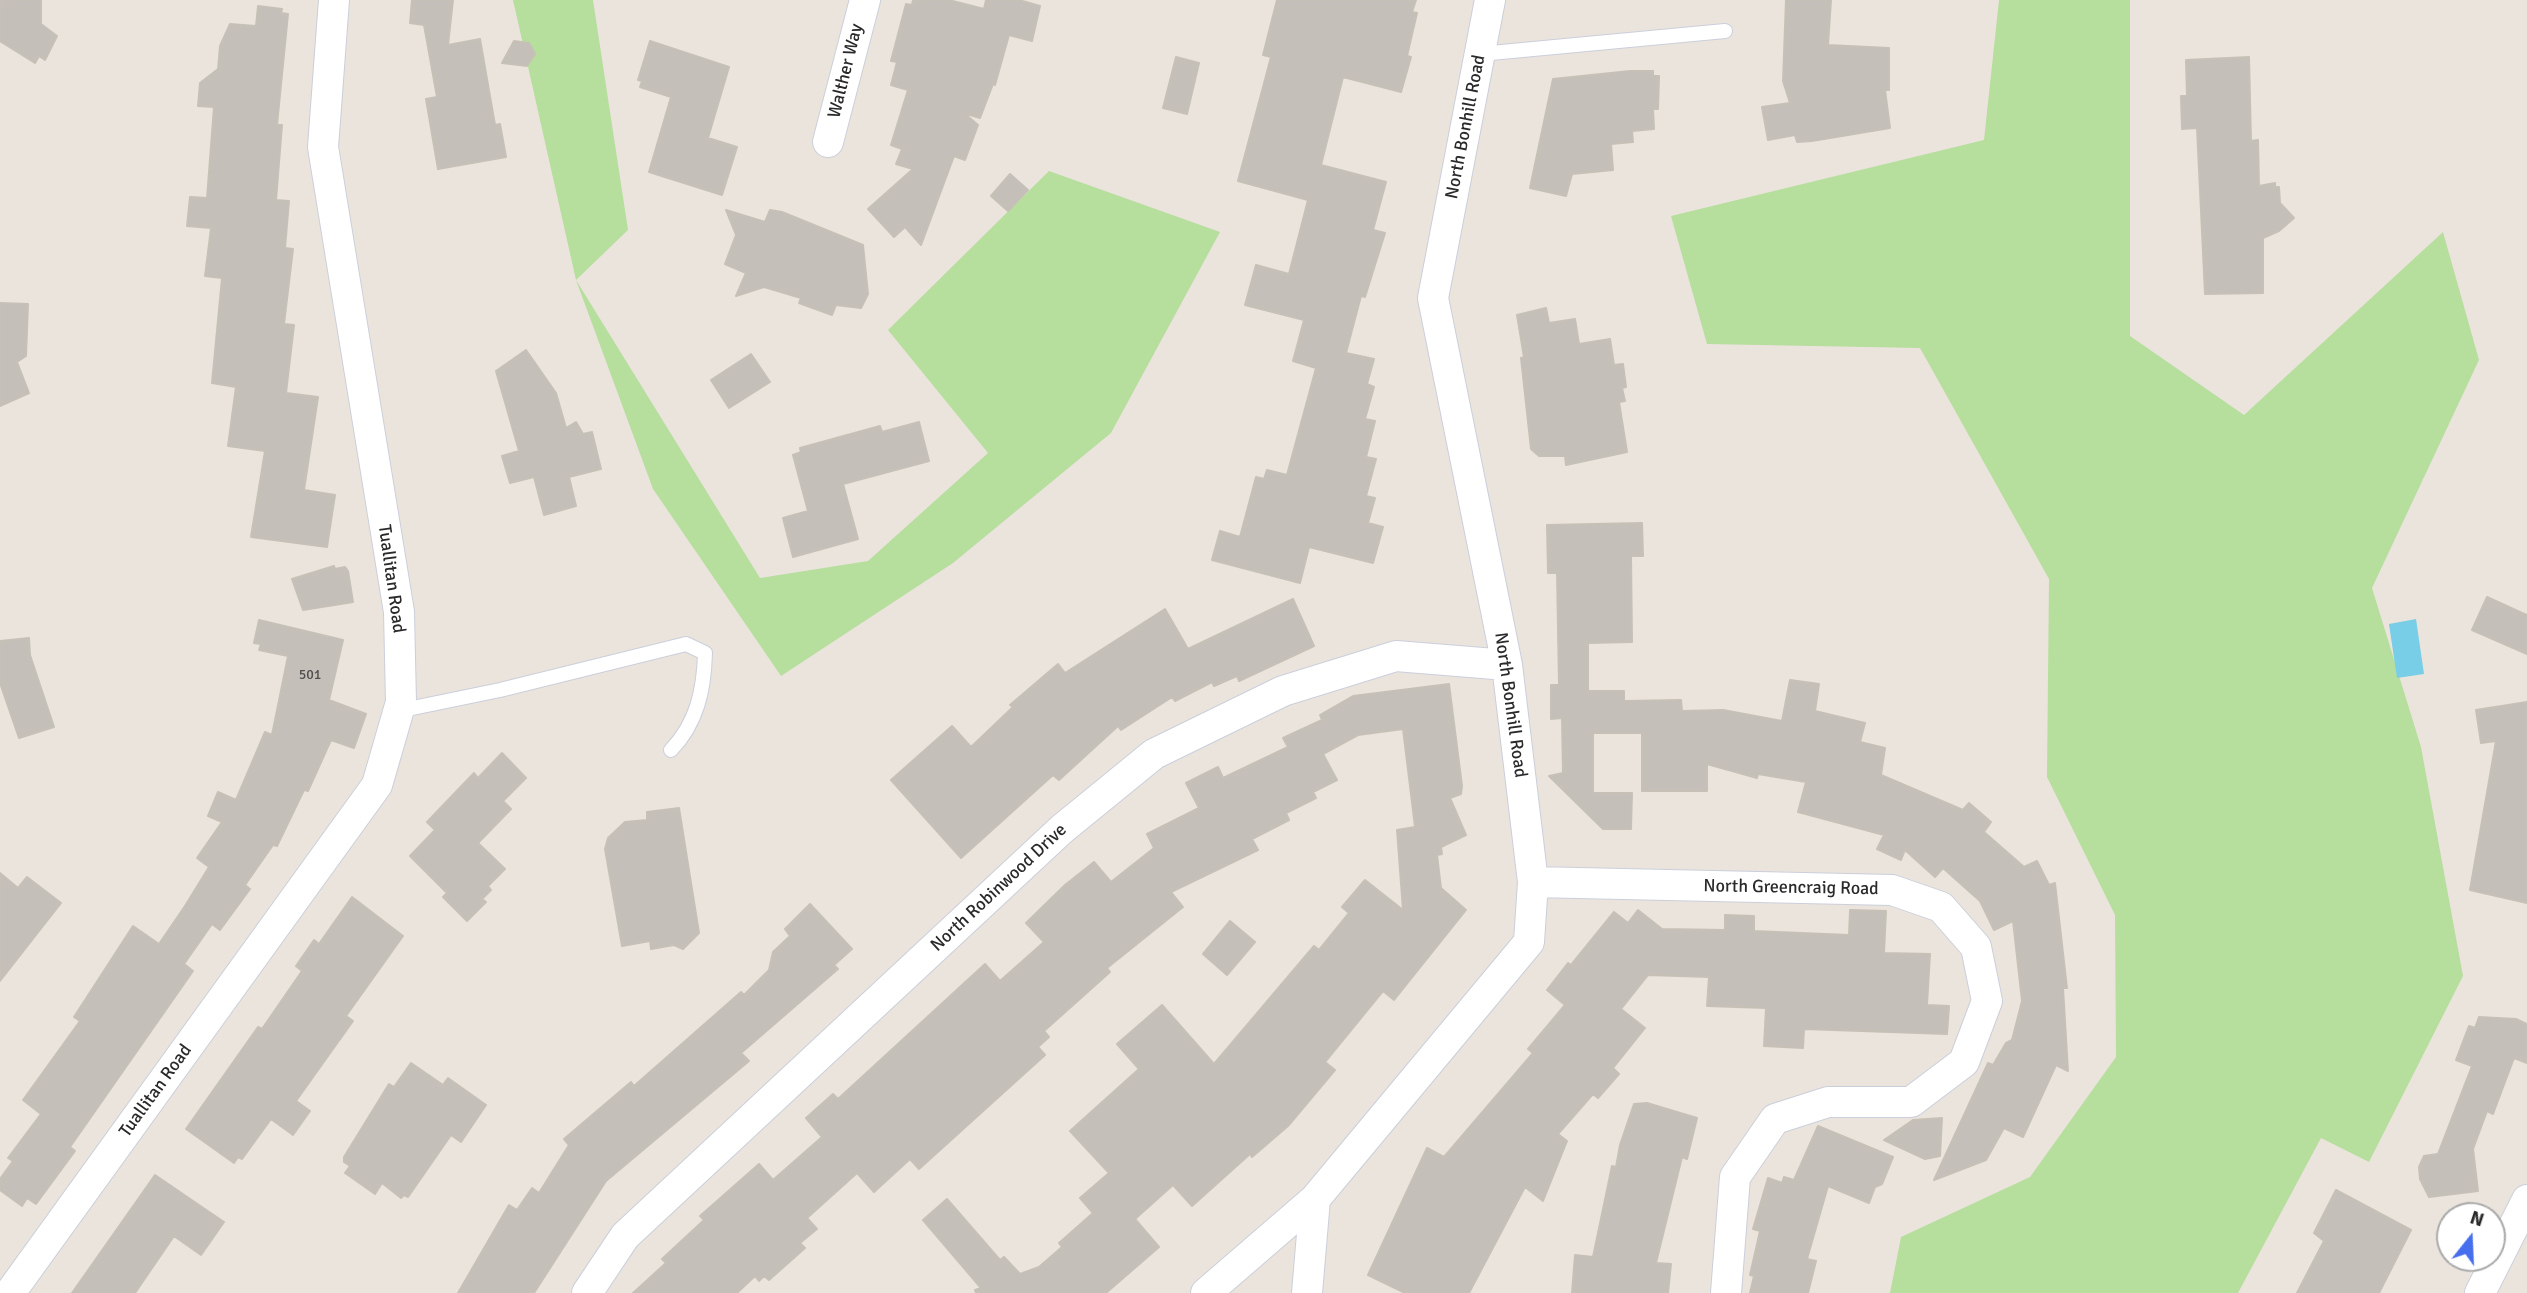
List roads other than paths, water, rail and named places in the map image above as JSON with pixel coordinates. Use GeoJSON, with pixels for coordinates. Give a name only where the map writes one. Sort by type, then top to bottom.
{"type":"FeatureCollection","features":[{"type":"Feature","properties":{"kind":"street","name":"Tuallitan Road"},"geometry":{"type":"LineString","coordinates":[[10,1293],[377,785],[398,711],[399,612],[323,147],[334,0]]}},
{"type":"Feature","properties":{"kind":"street","name":"Walther Way"},"geometry":{"type":"LineString","coordinates":[[828,142],[865,0]]}},
{"type":"Feature","properties":{"kind":"street","name":"North Bonhill Road"},"geometry":{"type":"LineString","coordinates":[[1206,1293],[1315,1199],[1529,942],[1534,882],[1507,665],[1433,298],[1490,0]]}},
{"type":"Feature","properties":{"kind":"street","name":"North Robinwood Drive"},"geometry":{"type":"LineString","coordinates":[[587,1293],[625,1236],[1062,829],[1154,754],[1283,691],[1396,656],[1507,665]]}},
{"type":"Feature","properties":{"kind":"street","name":"North Greencraig Road"},"geometry":{"type":"LineString","coordinates":[[1534,882],[1892,890],[1941,907],[1976,947],[1987,1001],[1964,1062],[1911,1102],[1828,1102],[1775,1119],[1735,1177],[1726,1293]]}},
{"type":"Feature","properties":{"kind":"street"},"geometry":{"type":"LineString","coordinates":[[1307,1293],[1315,1199]]}},
{"type":"Feature","properties":{"kind":"street"},"geometry":{"type":"LineString","coordinates":[[2480,1293],[2517,1247],[2527,1200]]}},
{"type":"Feature","properties":{"kind":"lane"},"geometry":{"type":"LineString","coordinates":[[1480,54],[1725,31]]}},
{"type":"Feature","properties":{"kind":"lane"},"geometry":{"type":"LineString","coordinates":[[398,711],[686,644],[705,653],[705,674],[698,708],[687,733],[671,750]]}},
{"type":"Feature","properties":{"kind":"water"},"geometry":{"type":"Polygon","coordinates":[[[2416,619],[2424,674],[2397,678],[2389,624],[2416,619]]]}}]}
